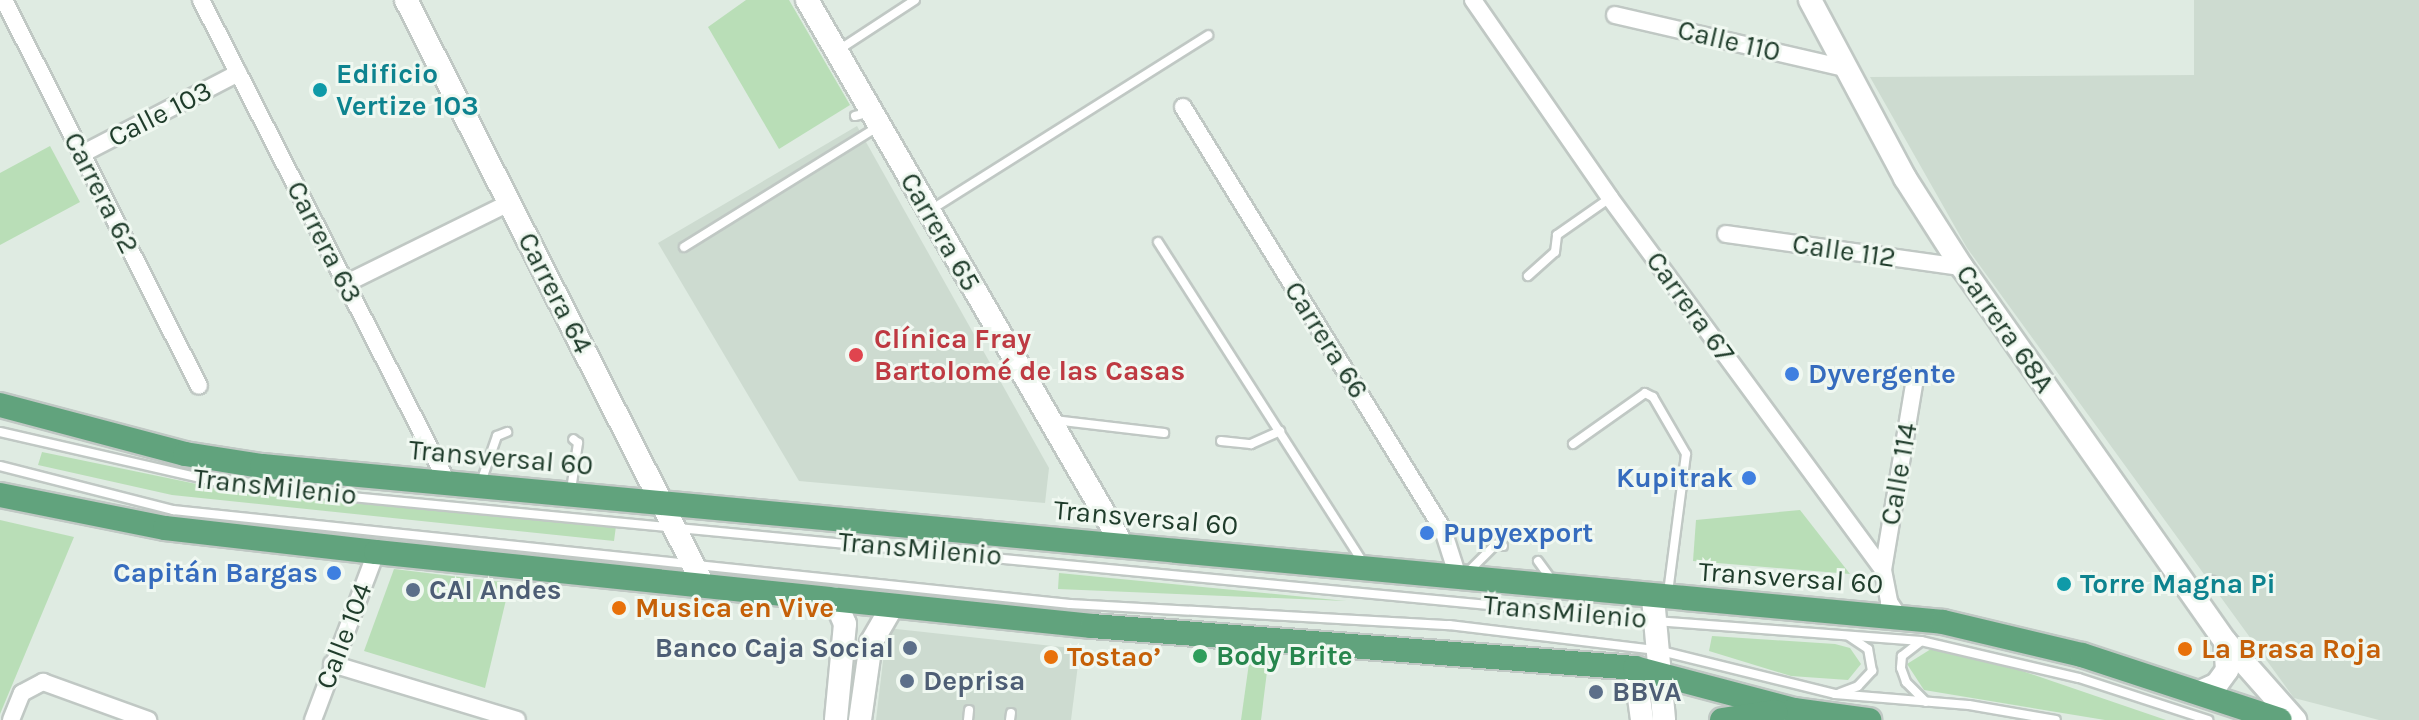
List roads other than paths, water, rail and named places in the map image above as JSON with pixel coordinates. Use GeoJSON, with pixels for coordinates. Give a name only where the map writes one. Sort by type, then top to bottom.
{"type":"FeatureCollection","features":[{"type":"Feature","properties":{"kind":"main road","name":"Transversal 60"},"geometry":{"type":"LineString","coordinates":[[3,401],[185,454],[570,495],[668,514],[1123,546],[1367,568],[1557,587],[1658,606],[1899,617],[2034,641],[2280,720]]}},
{"type":"Feature","properties":{"kind":"main road"},"geometry":{"type":"LineString","coordinates":[[0,495],[150,526],[1092,626],[1650,663],[1794,710],[1869,720]]}},
{"type":"Feature","properties":{"kind":"main road"},"geometry":{"type":"LineString","coordinates":[[1722,720],[1794,710]]}},
{"type":"Feature","properties":{"kind":"street","name":"Carrera 62"},"geometry":{"type":"LineString","coordinates":[[4,0],[199,386]]}},
{"type":"Feature","properties":{"kind":"street","name":"Carrera 63"},"geometry":{"type":"LineString","coordinates":[[201,0],[448,484]]}},
{"type":"Feature","properties":{"kind":"street","name":"Carrera 64"},"geometry":{"type":"LineString","coordinates":[[406,0],[704,586]]}},
{"type":"Feature","properties":{"kind":"street","name":"Carrera 65"},"geometry":{"type":"LineString","coordinates":[[807,0],[837,51],[869,118],[929,212],[1123,546]]}},
{"type":"Feature","properties":{"kind":"street","name":"Carrera 68A"},"geometry":{"type":"LineString","coordinates":[[1810,0],[1844,68],[1962,267],[2197,603],[2225,641],[2295,720]]}},
{"type":"Feature","properties":{"kind":"street","name":"Carrera 67"},"geometry":{"type":"LineString","coordinates":[[1478,3],[1610,198],[1883,570],[1889,602],[1899,617]]}},
{"type":"Feature","properties":{"kind":"street","name":"Calle 110"},"geometry":{"type":"LineString","coordinates":[[1615,15],[1844,68]]}},
{"type":"Feature","properties":{"kind":"street","name":"Calle 103"},"geometry":{"type":"LineString","coordinates":[[82,154],[238,73]]}},
{"type":"Feature","properties":{"kind":"street","name":"Carrera 66"},"geometry":{"type":"LineString","coordinates":[[1183,107],[1450,542],[1460,577]]}},
{"type":"Feature","properties":{"kind":"street"},"geometry":{"type":"LineString","coordinates":[[345,284],[509,203]]}},
{"type":"Feature","properties":{"kind":"street","name":"Calle 112"},"geometry":{"type":"LineString","coordinates":[[1726,234],[1962,267]]}},
{"type":"Feature","properties":{"kind":"street","name":"Calle 114"},"geometry":{"type":"LineString","coordinates":[[1883,570],[1915,378]]}},
{"type":"Feature","properties":{"kind":"street","name":"Calle 104"},"geometry":{"type":"LineString","coordinates":[[313,720],[376,552]]}},
{"type":"Feature","properties":{"kind":"street"},"geometry":{"type":"LineString","coordinates":[[834,598],[845,624],[836,720]]}},
{"type":"Feature","properties":{"kind":"street"},"geometry":{"type":"LineString","coordinates":[[860,720],[871,643],[893,605]]}},
{"type":"Feature","properties":{"kind":"street"},"geometry":{"type":"LineString","coordinates":[[1642,720],[1658,606]]}},
{"type":"Feature","properties":{"kind":"street"},"geometry":{"type":"LineString","coordinates":[[2198,693],[2217,684],[2227,670],[2225,641]]}},
{"type":"Feature","properties":{"kind":"street"},"geometry":{"type":"LineString","coordinates":[[1650,663],[1664,720]]}},
{"type":"Feature","properties":{"kind":"street"},"geometry":{"type":"LineString","coordinates":[[332,664],[517,720]]}},
{"type":"Feature","properties":{"kind":"street"},"geometry":{"type":"LineString","coordinates":[[11,720],[22,693],[34,683],[148,720]]}},
{"type":"Feature","properties":{"kind":"lane"},"geometry":{"type":"LineString","coordinates":[[837,51],[915,0]]}},
{"type":"Feature","properties":{"kind":"lane"},"geometry":{"type":"LineString","coordinates":[[929,212],[1208,35]]}},
{"type":"Feature","properties":{"kind":"lane"},"geometry":{"type":"LineString","coordinates":[[684,247],[869,118]]}},
{"type":"Feature","properties":{"kind":"lane"},"geometry":{"type":"LineString","coordinates":[[1528,276],[1555,252],[1557,235],[1610,198]]}},
{"type":"Feature","properties":{"kind":"lane"},"geometry":{"type":"LineString","coordinates":[[1158,242],[1367,568]]}},
{"type":"Feature","properties":{"kind":"lane"},"geometry":{"type":"LineString","coordinates":[[1573,444],[1645,393],[1653,397],[1684,447],[1686,459],[1658,606]]}},
{"type":"Feature","properties":{"kind":"lane"},"geometry":{"type":"LineString","coordinates":[[1050,420],[1164,433]]}},
{"type":"Feature","properties":{"kind":"lane"},"geometry":{"type":"LineString","coordinates":[[1221,441],[1251,444],[1280,431]]}},
{"type":"Feature","properties":{"kind":"lane","name":"TransMilenio"},"geometry":{"type":"LineString","coordinates":[[0,432],[236,486],[668,514],[1658,606],[1921,641],[2023,662],[2208,720]]}},
{"type":"Feature","properties":{"kind":"lane"},"geometry":{"type":"LineString","coordinates":[[480,487],[497,436],[507,432]]}},
{"type":"Feature","properties":{"kind":"lane"},"geometry":{"type":"LineString","coordinates":[[570,495],[578,443],[573,439]]}},
{"type":"Feature","properties":{"kind":"lane","name":"TransMilenio"},"geometry":{"type":"LineString","coordinates":[[0,466],[173,510],[1070,604],[1449,625],[1835,694],[1926,702],[2056,720]]}},
{"type":"Feature","properties":{"kind":"lane"},"geometry":{"type":"LineString","coordinates":[[1460,577],[1495,545],[1503,546]]}},
{"type":"Feature","properties":{"kind":"lane"},"geometry":{"type":"LineString","coordinates":[[1538,561],[1557,587]]}},
{"type":"Feature","properties":{"kind":"lane"},"geometry":{"type":"LineString","coordinates":[[2197,603],[2212,581]]}},
{"type":"Feature","properties":{"kind":"lane"},"geometry":{"type":"LineString","coordinates":[[1835,694],[1858,686],[1872,671],[1868,649],[1845,633]]}},
{"type":"Feature","properties":{"kind":"lane"},"geometry":{"type":"LineString","coordinates":[[1921,641],[1902,656],[1901,668],[1906,682],[1926,702]]}},
{"type":"Feature","properties":{"kind":"place","name":"Edificio Vertize 103"},"geometry":{"type":"Point","coordinates":[320,90]}},
{"type":"Feature","properties":{"kind":"place","name":"Clínica Fray Bartolomé de las Casas"},"geometry":{"type":"Point","coordinates":[856,355]}},
{"type":"Feature","properties":{"kind":"place","name":"Dyvergente"},"geometry":{"type":"Point","coordinates":[1792,374]}},
{"type":"Feature","properties":{"kind":"place","name":"Kupitrak"},"geometry":{"type":"Point","coordinates":[1749,478]}},
{"type":"Feature","properties":{"kind":"place","name":"Pupyexport"},"geometry":{"type":"Point","coordinates":[1427,533]}},
{"type":"Feature","properties":{"kind":"place","name":"Capitán Bargas"},"geometry":{"type":"Point","coordinates":[334,573]}},
{"type":"Feature","properties":{"kind":"place","name":"Torre Magna Pi"},"geometry":{"type":"Point","coordinates":[2064,584]}},
{"type":"Feature","properties":{"kind":"place","name":"CAI Andes"},"geometry":{"type":"Point","coordinates":[413,590]}},
{"type":"Feature","properties":{"kind":"place","name":"Musica en Vive"},"geometry":{"type":"Point","coordinates":[619,608]}},
{"type":"Feature","properties":{"kind":"place","name":"Banco Caja Social"},"geometry":{"type":"Point","coordinates":[910,648]}},
{"type":"Feature","properties":{"kind":"place","name":"La Brasa Roja"},"geometry":{"type":"Point","coordinates":[2185,649]}},
{"type":"Feature","properties":{"kind":"place","name":"Body Brite"},"geometry":{"type":"Point","coordinates":[1200,656]}},
{"type":"Feature","properties":{"kind":"place","name":"Tostao’"},"geometry":{"type":"Point","coordinates":[1051,657]}},
{"type":"Feature","properties":{"kind":"place","name":"Deprisa"},"geometry":{"type":"Point","coordinates":[907,681]}},
{"type":"Feature","properties":{"kind":"place","name":"BBVA"},"geometry":{"type":"Point","coordinates":[1596,692]}}]}
